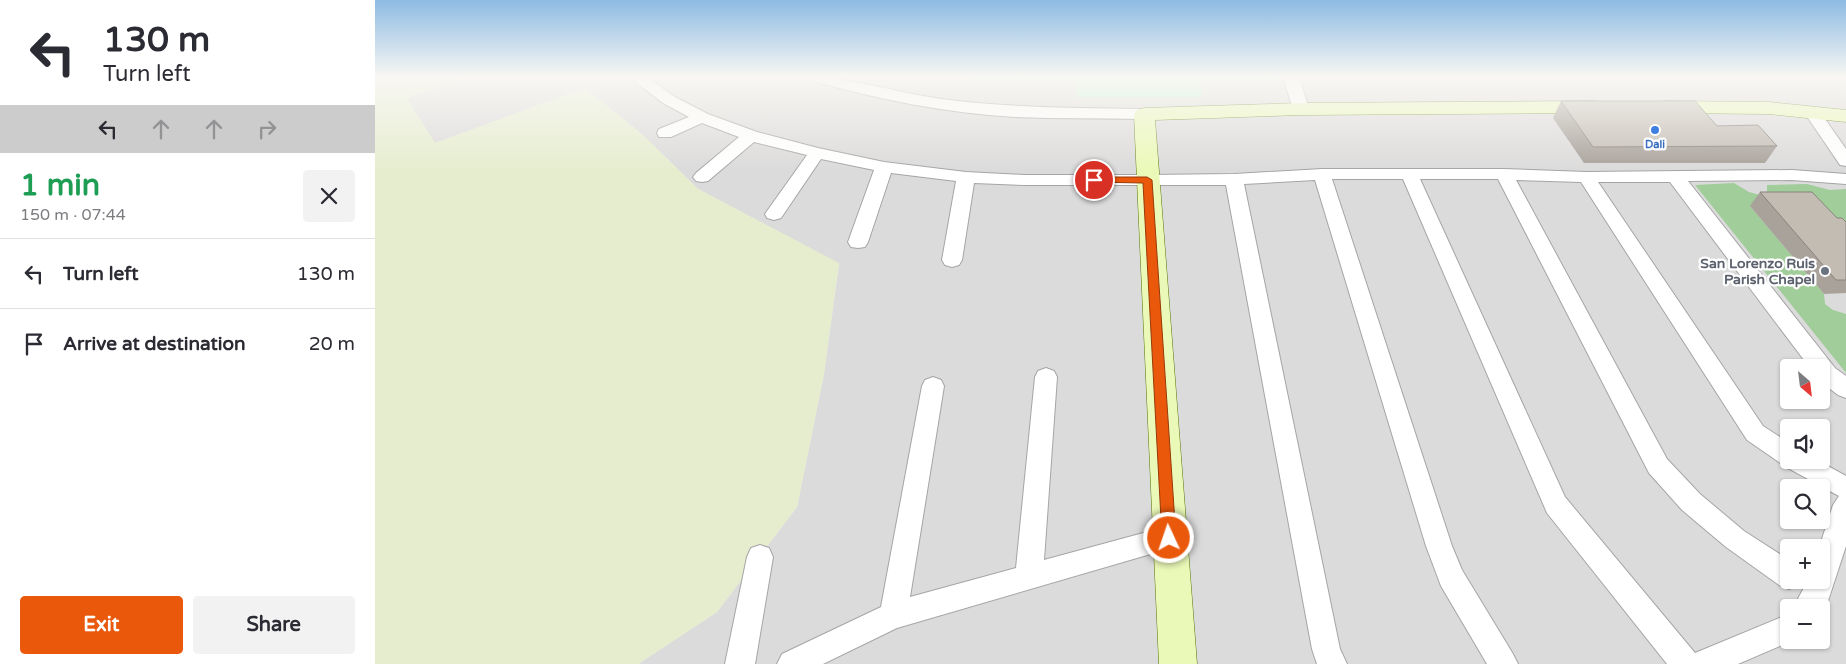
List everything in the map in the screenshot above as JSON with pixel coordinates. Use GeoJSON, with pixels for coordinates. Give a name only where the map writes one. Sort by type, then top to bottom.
{"type":"FeatureCollection","features":[{"type":"Feature","properties":{"kind":"street"},"geometry":{"type":"LineString","coordinates":[[685,108],[702,117],[751,136],[817,153],[884,167],[966,177],[1024,180],[1147,180],[1234,179],[1321,174],[1410,176],[1505,174],[1586,177],[1792,175],[1846,179]]}},
{"type":"Feature","properties":{"kind":"street"},"geometry":{"type":"LineString","coordinates":[[970,108],[1014,112],[1144,114],[1301,109],[1460,108]]}},
{"type":"Feature","properties":{"kind":"street"},"geometry":{"type":"LineString","coordinates":[[1767,108],[1846,116]]}},
{"type":"Feature","properties":{"kind":"street"},"geometry":{"type":"LineString","coordinates":[[1812,112],[1846,160]]}},
{"type":"Feature","properties":{"kind":"street"},"geometry":{"type":"LineString","coordinates":[[1144,114],[1178,664]]}},
{"type":"Feature","properties":{"kind":"street"},"geometry":{"type":"LineString","coordinates":[[665,133],[702,117]]}},
{"type":"Feature","properties":{"kind":"street"},"geometry":{"type":"LineString","coordinates":[[702,177],[751,136]]}},
{"type":"Feature","properties":{"kind":"street"},"geometry":{"type":"LineString","coordinates":[[774,214],[817,153]]}},
{"type":"Feature","properties":{"kind":"street"},"geometry":{"type":"LineString","coordinates":[[858,242],[884,167]]}},
{"type":"Feature","properties":{"kind":"street"},"geometry":{"type":"LineString","coordinates":[[1321,174],[1439,546],[1451,577],[1503,664]]}},
{"type":"Feature","properties":{"kind":"street"},"geometry":{"type":"LineString","coordinates":[[1505,174],[1657,466],[1691,502],[1735,539],[1780,570]]}},
{"type":"Feature","properties":{"kind":"street"},"geometry":{"type":"LineString","coordinates":[[1410,176],[1556,505],[1685,664]]}},
{"type":"Feature","properties":{"kind":"street"},"geometry":{"type":"LineString","coordinates":[[1675,176],[1827,374],[1846,389]]}},
{"type":"Feature","properties":{"kind":"street"},"geometry":{"type":"LineString","coordinates":[[952,260],[966,177]]}},
{"type":"Feature","properties":{"kind":"street"},"geometry":{"type":"LineString","coordinates":[[1586,177],[1755,433],[1780,450]]}},
{"type":"Feature","properties":{"kind":"street"},"geometry":{"type":"LineString","coordinates":[[1234,179],[1326,650],[1332,664]]}},
{"type":"Feature","properties":{"kind":"street"},"geometry":{"type":"LineString","coordinates":[[1029,577],[1046,377]]}},
{"type":"Feature","properties":{"kind":"street"},"geometry":{"type":"LineString","coordinates":[[893,616],[933,386]]}},
{"type":"Feature","properties":{"kind":"street"},"geometry":{"type":"LineString","coordinates":[[1811,469],[1846,488]]}},
{"type":"Feature","properties":{"kind":"street"},"geometry":{"type":"LineString","coordinates":[[1813,599],[1846,505]]}},
{"type":"Feature","properties":{"kind":"street"},"geometry":{"type":"LineString","coordinates":[[792,664],[893,616],[1169,538]]}},
{"type":"Feature","properties":{"kind":"street"},"geometry":{"type":"LineString","coordinates":[[740,664],[760,557]]}},
{"type":"Feature","properties":{"kind":"street"},"geometry":{"type":"LineString","coordinates":[[1802,589],[1810,599]]}},
{"type":"Feature","properties":{"kind":"street"},"geometry":{"type":"LineString","coordinates":[[1703,664],[1780,632]]}},
{"type":"Feature","properties":{"kind":"shaded area"},"geometry":{"type":"Polygon","coordinates":[[[412,108],[530,108],[435,143],[412,108]]]}},
{"type":"Feature","properties":{"kind":"shaded area"},"geometry":{"type":"Polygon","coordinates":[[[610,108],[1846,108],[1846,664],[638,664],[717,612],[797,507],[824,374],[839,264],[698,189],[643,135],[610,108]]]}},
{"type":"Feature","properties":{"kind":"green space"},"geometry":{"type":"Polygon","coordinates":[[[375,108],[413,108],[435,143],[530,108],[610,108],[643,135],[698,189],[839,263],[824,374],[797,507],[717,612],[638,664],[375,664],[375,108]]]}},
{"type":"Feature","properties":{"kind":"green space"},"geometry":{"type":"Polygon","coordinates":[[[1734,183],[1749,192],[1760,195],[1767,195],[1767,185],[1807,184],[1830,190],[1846,189],[1846,229],[1750,206],[1824,294],[1825,304],[1833,310],[1846,314],[1846,373],[1695,185],[1734,183]]]}},
{"type":"Feature","properties":{"kind":"building"},"geometry":{"type":"Polygon","coordinates":[[[1566,108],[1701,108],[1717,126],[1758,125],[1777,146],[1593,147],[1566,108]]]}},
{"type":"Feature","properties":{"kind":"building"},"geometry":{"type":"Polygon","coordinates":[[[1760,192],[1812,192],[1837,218],[1842,218],[1846,222],[1846,280],[1836,280],[1760,192]]]}},
{"type":"Feature","properties":{"kind":"place","name":"Dali"},"geometry":{"type":"Point","coordinates":[1655,130]}},
{"type":"Feature","properties":{"kind":"place","name":"San Lorenzo Ruis Parish Chapel"},"geometry":{"type":"Point","coordinates":[1825,271]}},
{"type":"Feature","properties":{"kind":"route"},"geometry":{"type":"LineString","coordinates":[[1094,180],[1147,180],[1169,538]]}}]}
